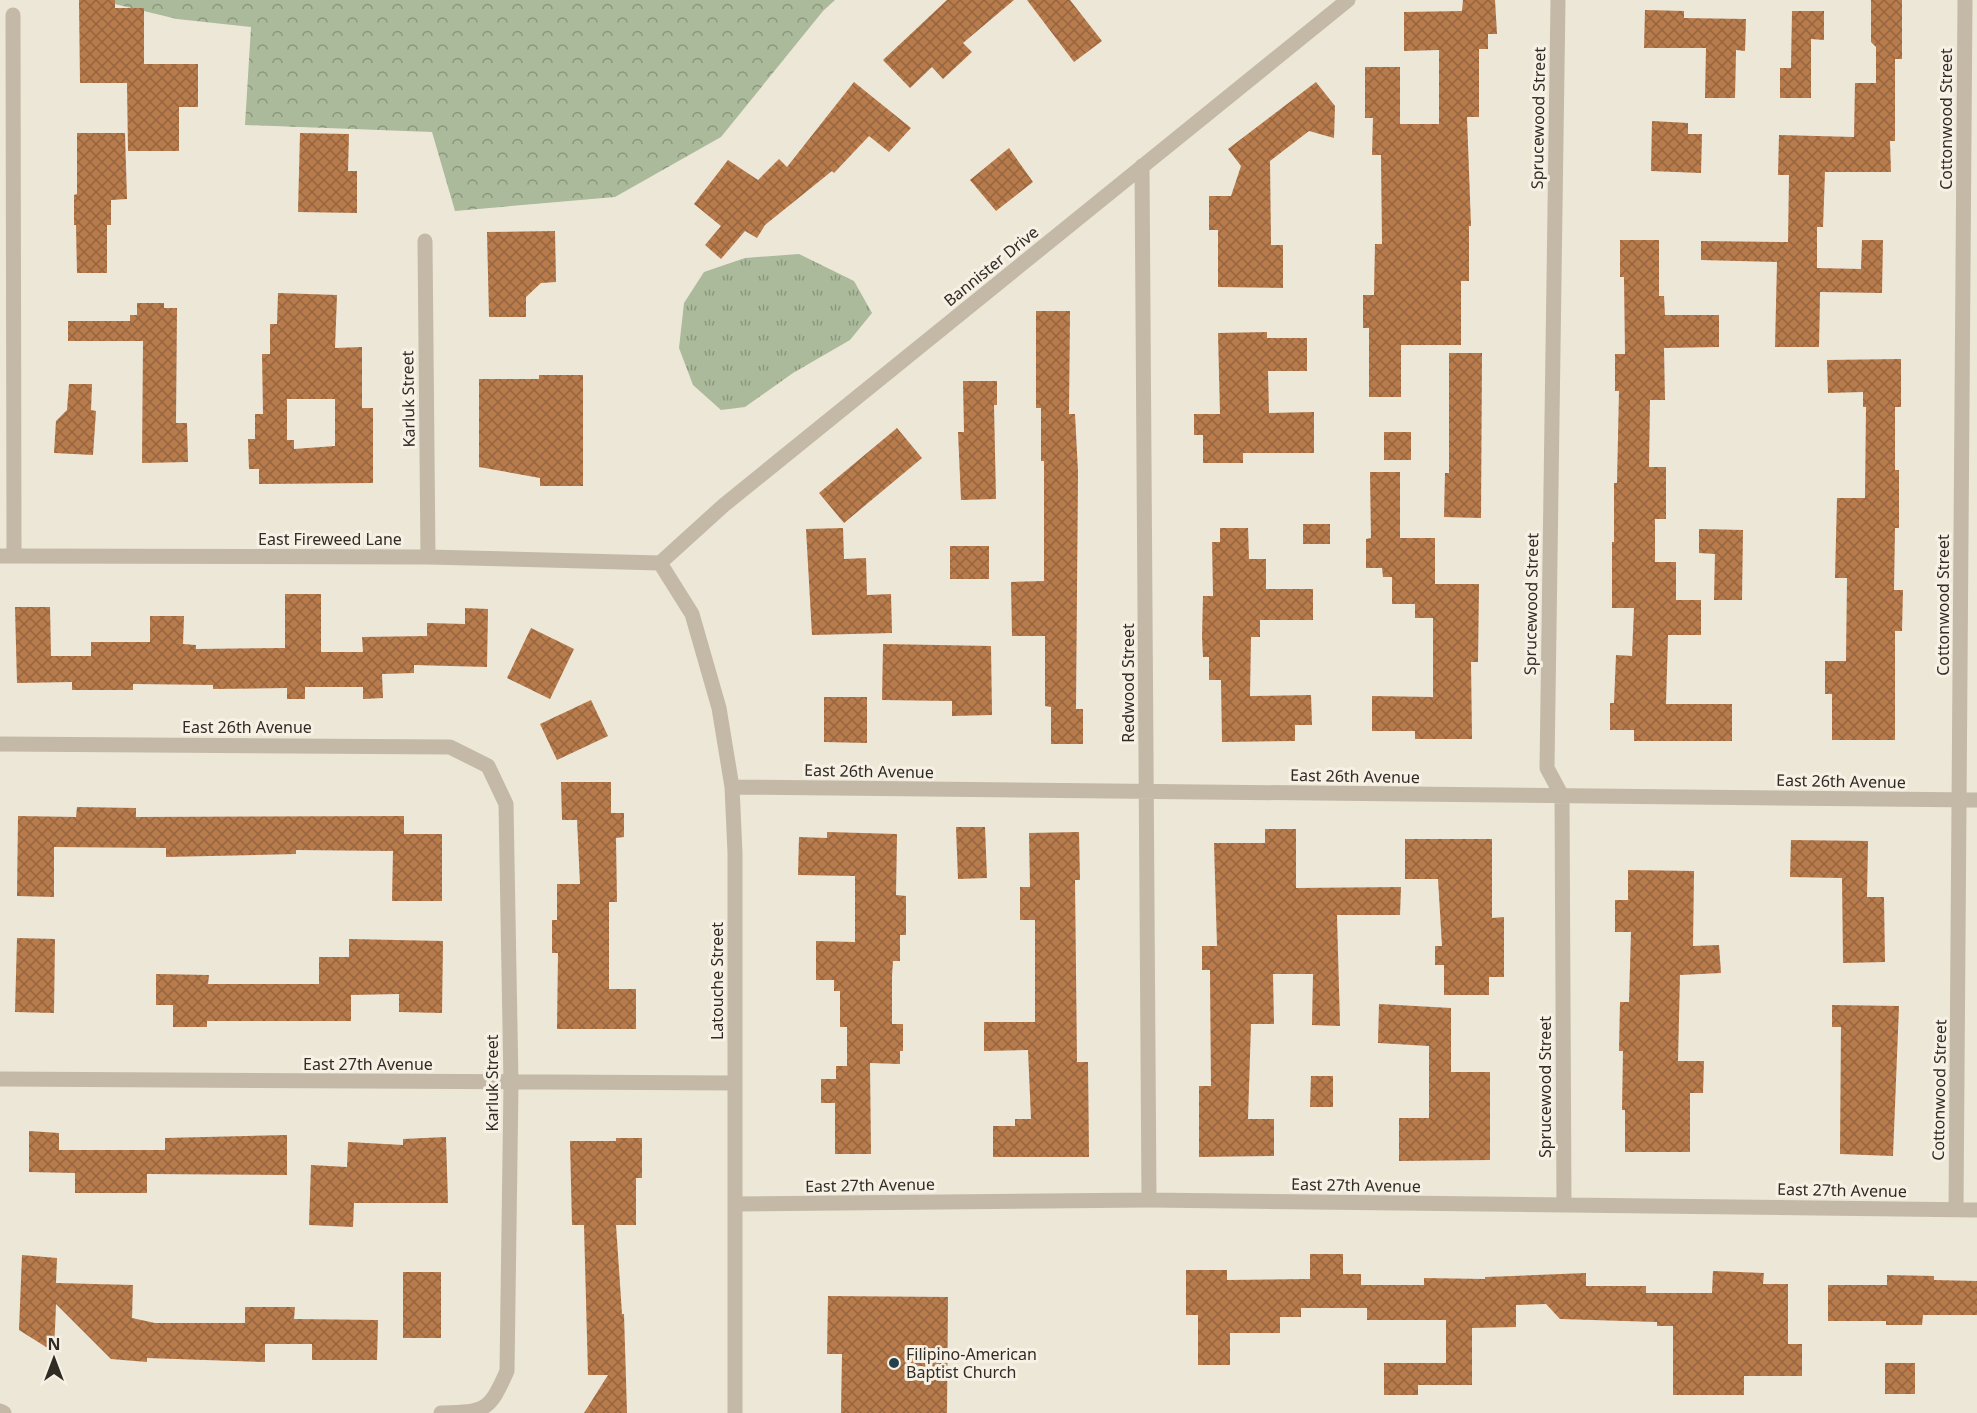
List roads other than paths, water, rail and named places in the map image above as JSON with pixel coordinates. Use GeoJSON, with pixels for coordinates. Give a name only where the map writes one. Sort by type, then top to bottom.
{"type":"FeatureCollection","features":[{"type":"Feature","properties":{"kind":"street","name":"Bannister Drive"},"geometry":{"type":"LineString","coordinates":[[660,563],[724,505],[1348,0]]}},
{"type":"Feature","properties":{"kind":"street","name":"Sprucewood Street"},"geometry":{"type":"LineString","coordinates":[[1558,0],[1547,768],[1562,796],[1564,1205]]}},
{"type":"Feature","properties":{"kind":"street","name":"Cottonwood Street"},"geometry":{"type":"LineString","coordinates":[[1956,1209],[1965,0]]}},
{"type":"Feature","properties":{"kind":"street"},"geometry":{"type":"LineString","coordinates":[[7,556],[13,15]]}},
{"type":"Feature","properties":{"kind":"street","name":"Redwood Street"},"geometry":{"type":"LineString","coordinates":[[1142,166],[1149,1200]]}},
{"type":"Feature","properties":{"kind":"street","name":"Karluk Street"},"geometry":{"type":"LineString","coordinates":[[424,241],[428,557]]}},
{"type":"Feature","properties":{"kind":"street","name":"East Fireweed Lane"},"geometry":{"type":"LineString","coordinates":[[7,556],[428,557],[660,563]]}},
{"type":"Feature","properties":{"kind":"street","name":"Latouche Street"},"geometry":{"type":"LineString","coordinates":[[660,563],[692,614],[719,708],[732,787],[735,853],[735,1413]]}},
{"type":"Feature","properties":{"kind":"street","name":"East 26th Avenue"},"geometry":{"type":"LineString","coordinates":[[0,744],[450,747],[488,766]]}},
{"type":"Feature","properties":{"kind":"street","name":"Karluk Street"},"geometry":{"type":"LineString","coordinates":[[441,1413],[474,1413],[493,1401],[507,1371],[511,1083],[506,804],[488,766]]}},
{"type":"Feature","properties":{"kind":"street","name":"East 26th Avenue"},"geometry":{"type":"LineString","coordinates":[[732,787],[1977,800]]}},
{"type":"Feature","properties":{"kind":"street","name":"East 27th Avenue"},"geometry":{"type":"LineString","coordinates":[[0,1079],[735,1083]]}},
{"type":"Feature","properties":{"kind":"street","name":"East 27th Avenue"},"geometry":{"type":"LineString","coordinates":[[735,1204],[1149,1200],[1977,1209]]}},
{"type":"Feature","properties":{"kind":"street"},"geometry":{"type":"LineString","coordinates":[[0,1411],[4,1413]]}},
{"type":"Feature","properties":{"kind":"place","name":"Filipino-American Baptist Church"},"geometry":{"type":"Point","coordinates":[894,1363]}}]}
